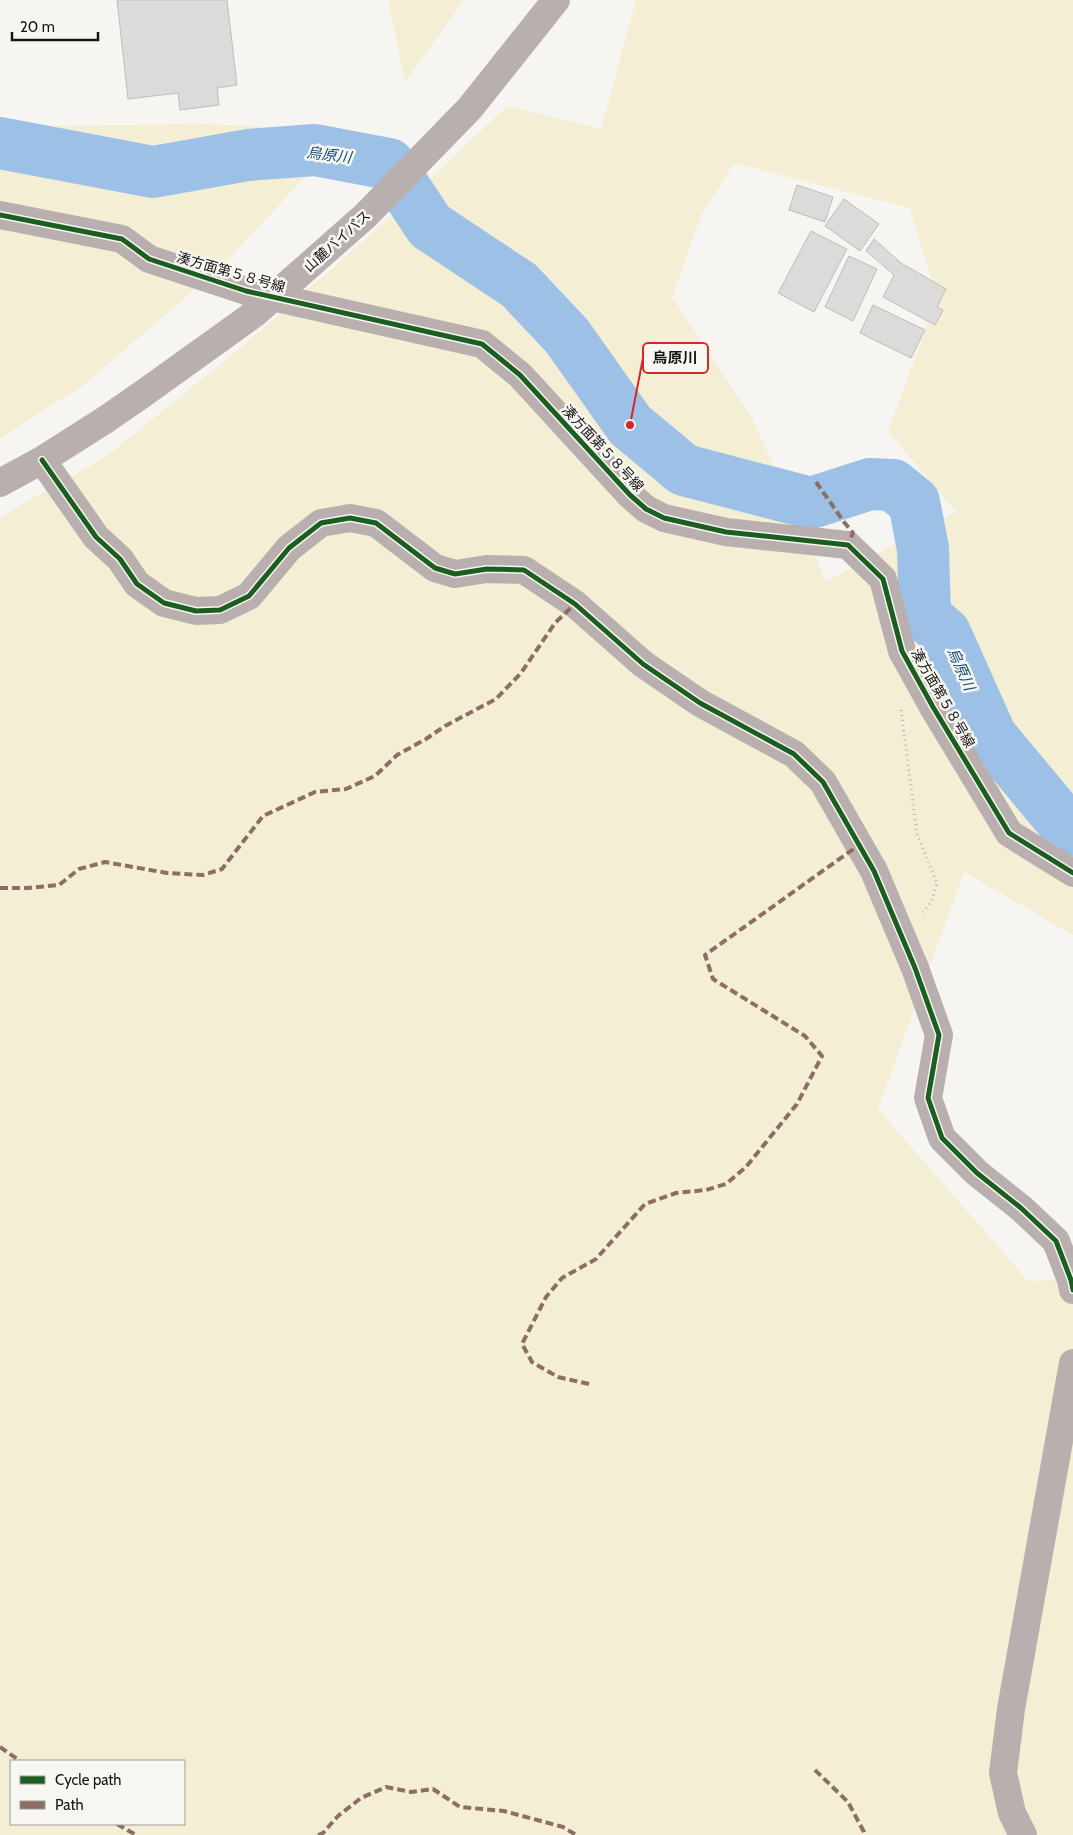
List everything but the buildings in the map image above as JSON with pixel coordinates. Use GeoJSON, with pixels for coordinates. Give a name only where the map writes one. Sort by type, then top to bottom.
{"type":"FeatureCollection","features":[{"type":"Feature","properties":{"kind":"street","name":"山麓バイパス"},"geometry":{"type":"LineString","coordinates":[[0,484],[105,420],[254,314],[365,216],[470,108],[556,0]]}},
{"type":"Feature","properties":{"kind":"street","name":"湊方面第５８号線"},"geometry":{"type":"LineString","coordinates":[[0,215],[122,239],[149,259],[246,291],[482,344],[520,375],[630,495],[646,509],[664,518],[726,532],[848,545],[883,579],[902,651],[933,707],[1009,833],[1073,873]]}},
{"type":"Feature","properties":{"kind":"street"},"geometry":{"type":"LineString","coordinates":[[42,460],[96,537],[120,559],[137,584],[164,603],[196,611],[220,610],[249,596],[289,548],[321,523],[350,518],[376,523],[435,568],[455,574],[487,570],[524,570],[575,604],[643,664],[700,703],[794,754],[823,782],[874,871],[902,936],[939,1035],[928,1098],[942,1138],[978,1173],[1021,1208],[1056,1241],[1073,1290]]}},
{"type":"Feature","properties":{"kind":"street"},"geometry":{"type":"LineString","coordinates":[[1023,1835],[1012,1814],[1003,1773],[1011,1709],[1073,1363]]}},
{"type":"Feature","properties":{"kind":"path"},"geometry":{"type":"LineString","coordinates":[[900,700],[917,834],[937,884],[931,902],[902,936]]}},
{"type":"Feature","properties":{"kind":"shaded area"},"geometry":{"type":"Polygon","coordinates":[[[388,0],[464,0],[405,82],[388,0]]]}},
{"type":"Feature","properties":{"kind":"shaded area"},"geometry":{"type":"Polygon","coordinates":[[[636,0],[1073,0],[1073,935],[964,872],[878,1109],[1028,1281],[1073,1280],[1073,1835],[0,1835],[0,517],[104,458],[237,351],[374,232],[507,106],[601,129],[636,0]],[[734,163],[701,216],[672,297],[752,418],[826,581],[956,512],[888,431],[937,299],[910,208],[734,163]]]}},
{"type":"Feature","properties":{"kind":"shaded area"},"geometry":{"type":"Polygon","coordinates":[[[205,124],[348,131],[223,265],[81,387],[0,438],[0,127],[205,124]]]}},
{"type":"Feature","properties":{"kind":"waterway","name":"烏原川"},"geometry":{"type":"LineString","coordinates":[[0,143],[153,172],[248,155],[315,150],[389,164],[430,226],[519,285],[567,336],[630,425],[684,470],[811,503],[870,484],[893,485],[914,502],[923,549],[925,616],[945,633],[991,736],[1065,825],[1073,830]]}},
{"type":"Feature","properties":{"kind":"marked path"},"geometry":{"type":"LineString","coordinates":[[816,482],[853,533],[848,545]]}},
{"type":"Feature","properties":{"kind":"marked path"},"geometry":{"type":"LineString","coordinates":[[0,888],[59,885],[79,869],[105,862],[167,873],[203,875],[222,869],[263,816],[315,792],[346,789],[375,776],[397,755],[445,726],[496,699],[521,673],[555,623],[575,604]]}},
{"type":"Feature","properties":{"kind":"marked path"},"geometry":{"type":"LineString","coordinates":[[589,1384],[558,1377],[532,1362],[522,1344],[546,1297],[562,1278],[596,1259],[645,1204],[676,1193],[706,1190],[726,1184],[746,1167],[797,1104],[822,1056],[805,1036],[713,979],[705,955],[859,845]]}},
{"type":"Feature","properties":{"kind":"marked path"},"geometry":{"type":"LineString","coordinates":[[0,1747],[19,1760]]}},
{"type":"Feature","properties":{"kind":"marked path"},"geometry":{"type":"LineString","coordinates":[[815,1770],[848,1802],[864,1835]]}},
{"type":"Feature","properties":{"kind":"marked path"},"geometry":{"type":"LineString","coordinates":[[318,1835],[323,1833],[338,1816],[361,1798],[386,1787],[411,1792],[433,1789],[460,1807],[504,1811],[563,1827],[576,1835]]}},
{"type":"Feature","properties":{"kind":"marked path"},"geometry":{"type":"LineString","coordinates":[[119,1825],[136,1835]]}},
{"type":"Feature","properties":{"kind":"cycle path"},"geometry":{"type":"LineString","coordinates":[[0,215],[122,239],[149,259],[246,291],[482,344],[520,375],[630,495],[646,509],[664,518],[726,532],[848,545],[883,579],[902,651],[933,707],[1009,833],[1073,873]]}},
{"type":"Feature","properties":{"kind":"cycle path"},"geometry":{"type":"LineString","coordinates":[[42,460],[96,537],[120,559],[137,584],[164,603],[196,611],[220,610],[249,596],[289,548],[321,523],[350,518],[376,523],[435,568],[455,574],[487,569],[524,570],[575,604],[643,664],[700,703],[794,754],[823,782],[874,871],[915,968],[939,1035],[928,1098],[942,1138],[977,1173],[1021,1208],[1056,1241],[1073,1290]]}},
{"type":"Feature","properties":{"kind":"place","name":"烏原川"},"geometry":{"type":"Point","coordinates":[630,425]}}]}
